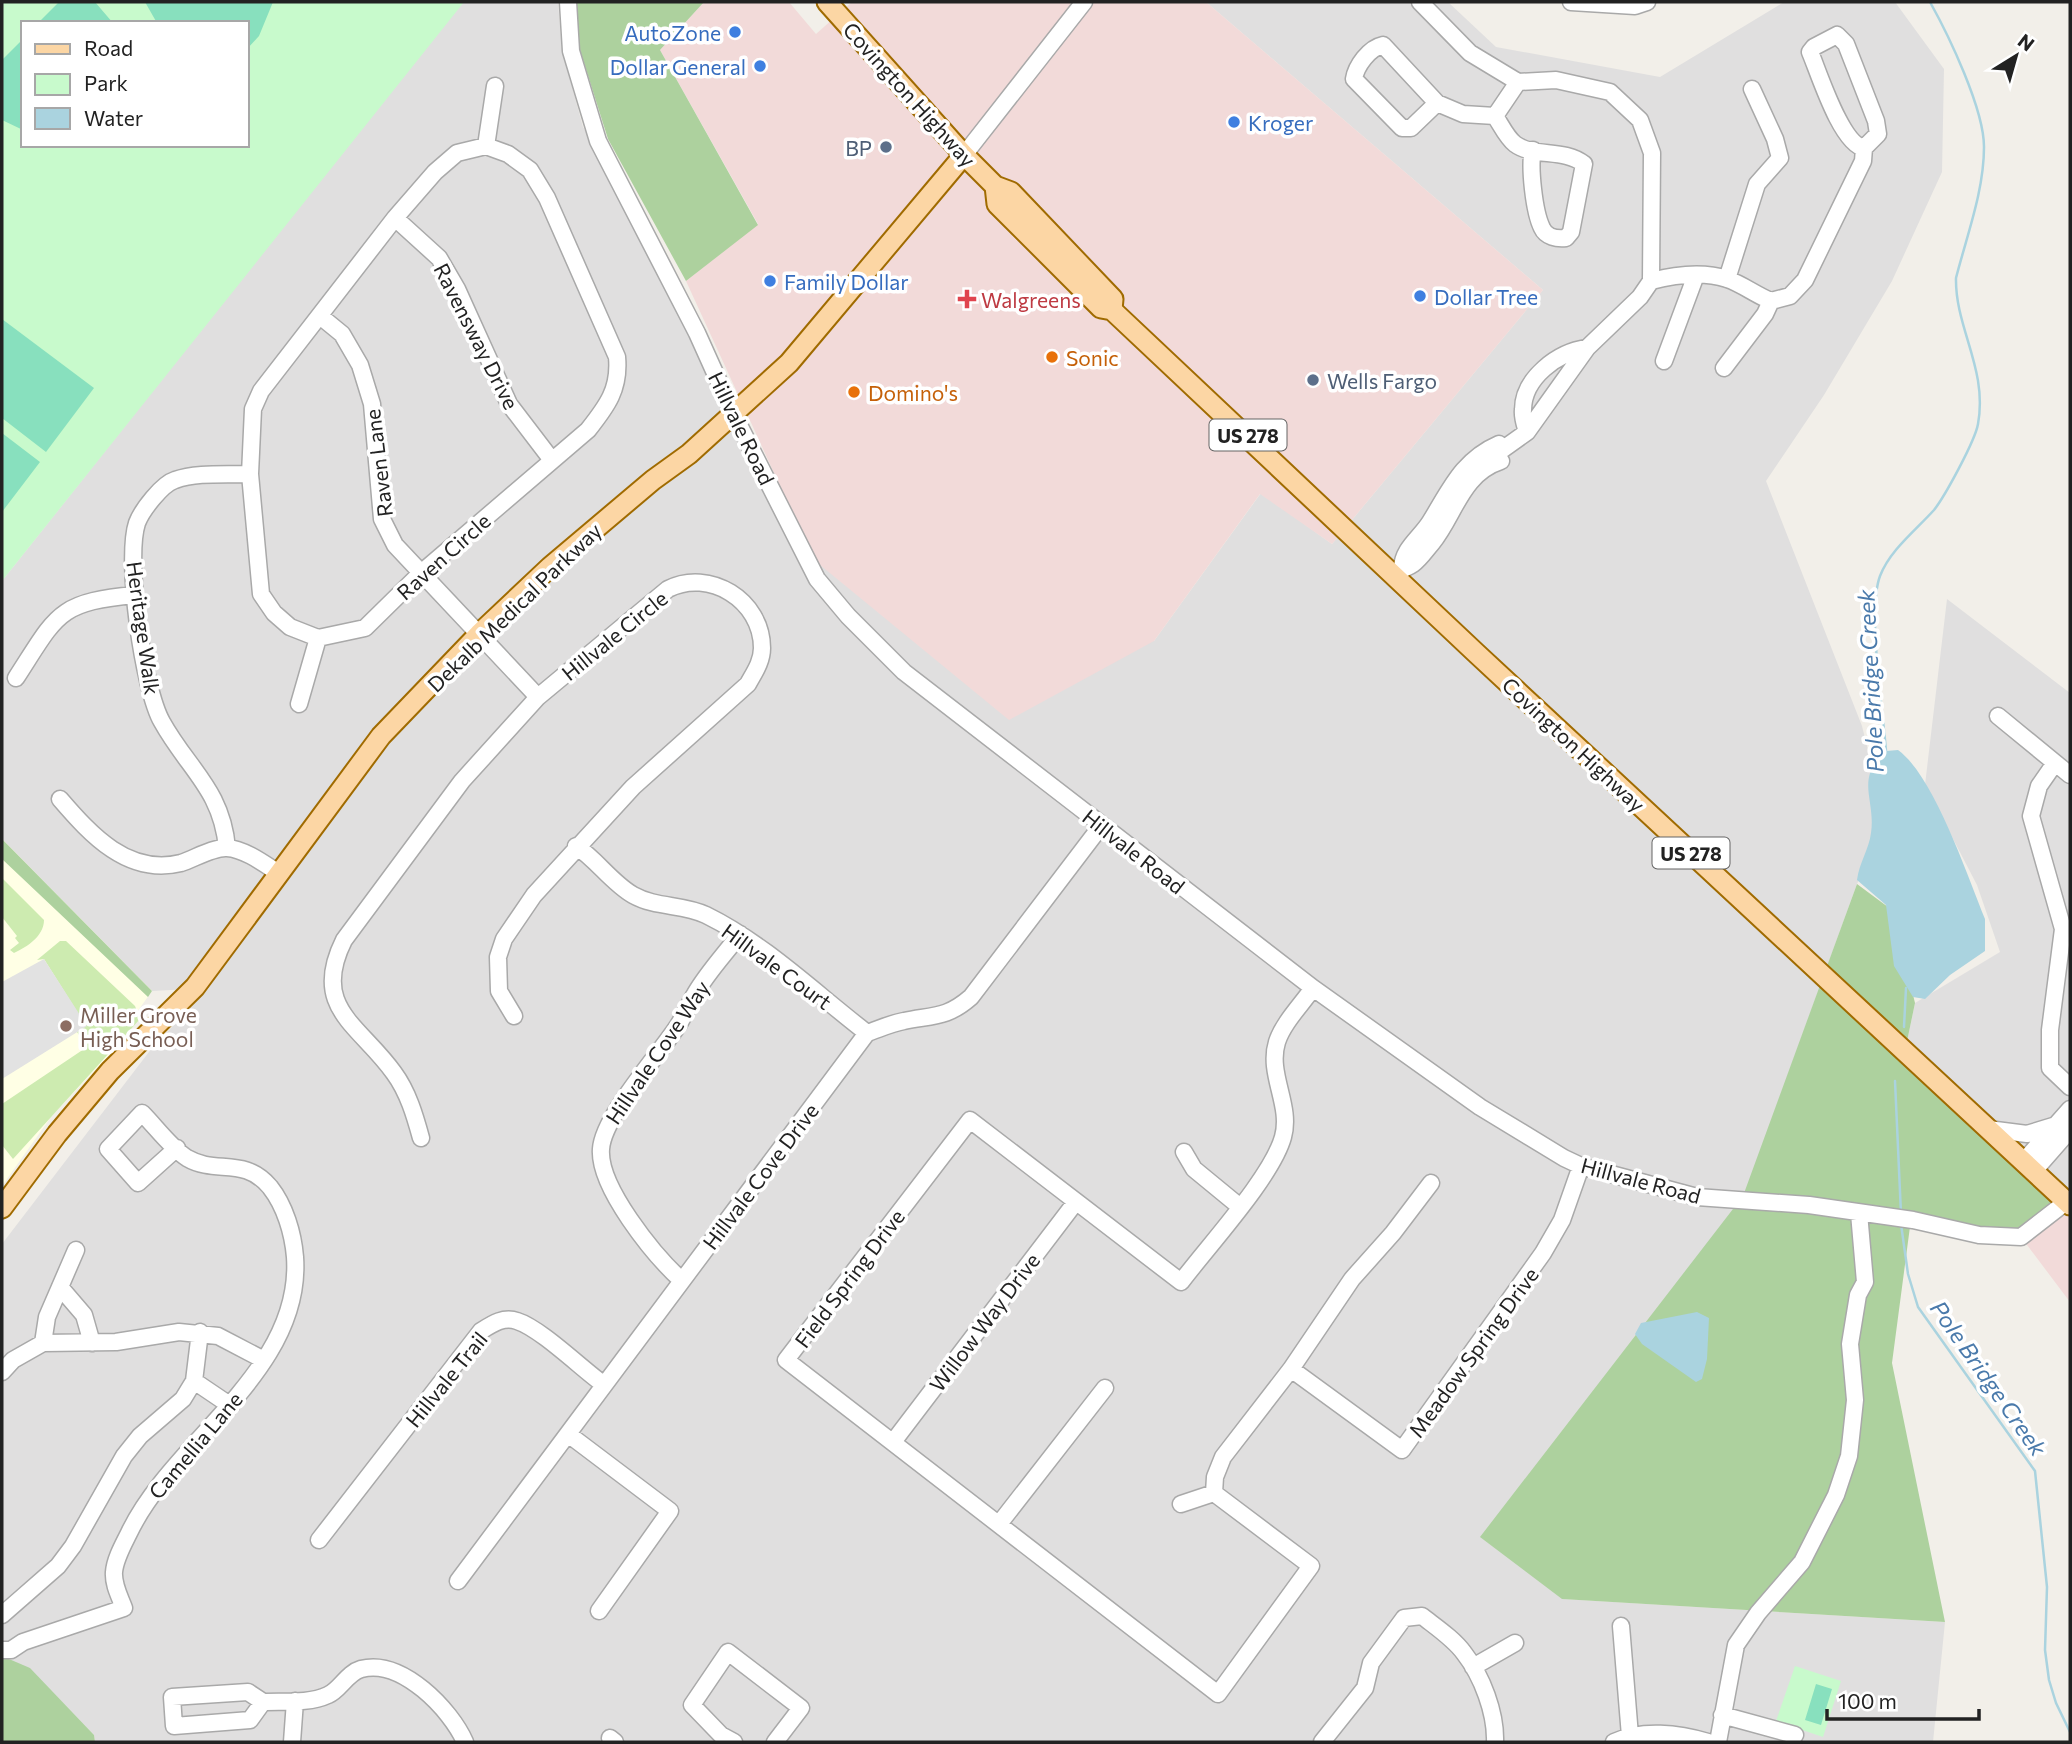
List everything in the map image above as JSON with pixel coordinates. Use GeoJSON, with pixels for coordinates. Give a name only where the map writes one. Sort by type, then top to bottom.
{"type":"FeatureCollection","features":[{"type":"Feature","properties":{"kind":"main road","name":"Covington Highway"},"geometry":{"type":"LineString","coordinates":[[827,2],[964,155],[995,186],[1011,192],[1113,299],[1112,310],[1399,572],[2068,1203]]}},
{"type":"Feature","properties":{"kind":"main road","name":"Dekalb Medical Parkway"},"geometry":{"type":"LineString","coordinates":[[2,1208],[96,1086],[195,987],[381,736],[479,634],[550,567],[653,480],[689,454],[789,363],[964,155]]}},
{"type":"Feature","properties":{"kind":"street","name":"Hillvale Road"},"geometry":{"type":"LineString","coordinates":[[568,2],[571,51],[598,141],[697,333],[733,413],[817,579],[848,616],[904,672],[1313,988],[1480,1107],[1581,1166],[1698,1197],[1810,1205],[1913,1220],[1979,1235],[2021,1237],[2068,1203]]}},
{"type":"Feature","properties":{"kind":"street","name":"Dekalb Medical Parkway"},"geometry":{"type":"LineString","coordinates":[[964,155],[1084,2]]}},
{"type":"Feature","properties":{"kind":"street"},"geometry":{"type":"LineString","coordinates":[[1399,572],[1412,565],[1433,541],[1463,490],[1486,463],[1505,458],[1587,348],[1640,297],[1651,281],[1652,153],[1640,120],[1610,92],[1556,80],[1518,82],[1470,53],[1420,2]]}},
{"type":"Feature","properties":{"kind":"street"},"geometry":{"type":"LineString","coordinates":[[1571,2],[1604,6],[1634,6],[1647,2]]}},
{"type":"Feature","properties":{"kind":"street"},"geometry":{"type":"LineString","coordinates":[[1651,281],[1672,275],[1727,279],[1771,301],[1790,296],[1805,280],[1863,161],[1864,148],[1878,134],[1876,121],[1846,44],[1837,35],[1814,47],[1811,52],[1841,125],[1849,137],[1864,148]]}},
{"type":"Feature","properties":{"kind":"street"},"geometry":{"type":"LineString","coordinates":[[1437,103],[1411,128],[1402,128],[1354,79],[1355,71],[1367,56],[1383,45],[1437,103],[1463,114],[1495,116]]}},
{"type":"Feature","properties":{"kind":"street"},"geometry":{"type":"LineString","coordinates":[[1495,116],[1518,82]]}},
{"type":"Feature","properties":{"kind":"street"},"geometry":{"type":"LineString","coordinates":[[299,704],[318,638],[290,627],[274,613],[261,594],[250,474],[253,409],[257,400],[395,218],[435,172],[457,153],[486,146],[495,86]]}},
{"type":"Feature","properties":{"kind":"street"},"geometry":{"type":"LineString","coordinates":[[1727,279],[1758,184],[1780,158],[1775,139],[1752,89]]}},
{"type":"Feature","properties":{"kind":"street"},"geometry":{"type":"LineString","coordinates":[[1495,116],[1513,142],[1533,150],[1576,157],[1584,164],[1571,232],[1566,238],[1550,236],[1542,228],[1532,175],[1533,150]]}},
{"type":"Feature","properties":{"kind":"street","name":"Raven Circle"},"geometry":{"type":"LineString","coordinates":[[318,638],[365,628],[421,573],[588,430],[610,402],[619,376],[617,357],[547,198],[530,170],[508,153],[486,146]]}},
{"type":"Feature","properties":{"kind":"street","name":"Ravensway Drive"},"geometry":{"type":"LineString","coordinates":[[395,218],[439,258],[457,289],[509,404],[551,460]]}},
{"type":"Feature","properties":{"kind":"street"},"geometry":{"type":"LineString","coordinates":[[1664,360],[1696,275]]}},
{"type":"Feature","properties":{"kind":"street"},"geometry":{"type":"LineString","coordinates":[[1724,368],[1766,314],[1771,301]]}},
{"type":"Feature","properties":{"kind":"street","name":"Raven Lane"},"geometry":{"type":"LineString","coordinates":[[320,316],[342,334],[360,365],[372,404],[382,519],[396,545],[538,697]]}},
{"type":"Feature","properties":{"kind":"street"},"geometry":{"type":"LineString","coordinates":[[1521,437],[1522,411],[1531,382],[1563,356],[1574,350],[1587,348]]}},
{"type":"Feature","properties":{"kind":"street","name":"Heritage Walk"},"geometry":{"type":"LineString","coordinates":[[227,848],[224,822],[214,799],[161,721],[150,691],[135,595],[133,548],[138,522],[153,499],[174,480],[250,474]]}},
{"type":"Feature","properties":{"kind":"street","name":"Hillvale Circle"},"geometry":{"type":"LineString","coordinates":[[421,1138],[415,1116],[394,1071],[345,1018],[335,1000],[331,979],[334,959],[344,940],[440,809],[538,697],[635,614],[683,582],[712,583],[742,601],[755,618],[762,649],[758,665],[748,684],[633,787],[576,846],[534,895],[504,939],[496,976],[499,991],[514,1016]]}},
{"type":"Feature","properties":{"kind":"street"},"geometry":{"type":"LineString","coordinates":[[16,678],[63,612],[90,600],[135,595]]}},
{"type":"Feature","properties":{"kind":"street"},"geometry":{"type":"LineString","coordinates":[[1997,716],[2070,775]]}},
{"type":"Feature","properties":{"kind":"street"},"geometry":{"type":"LineString","coordinates":[[2055,763],[2039,786],[2031,816],[2063,929],[2050,1030],[2050,1068],[2070,1087]]}},
{"type":"Feature","properties":{"kind":"street"},"geometry":{"type":"LineString","coordinates":[[60,799],[86,829],[111,851],[144,864],[178,863],[227,848],[255,858],[280,874]]}},
{"type":"Feature","properties":{"kind":"street"},"geometry":{"type":"LineString","coordinates":[[867,1033],[903,1021],[939,1017],[957,1009],[971,997],[1101,826]]}},
{"type":"Feature","properties":{"kind":"street","name":"Hillvale Court"},"geometry":{"type":"LineString","coordinates":[[576,846],[591,856],[631,894],[653,904],[702,913],[740,934],[867,1033]]}},
{"type":"Feature","properties":{"kind":"street","name":"Hillvale Cove Way"},"geometry":{"type":"LineString","coordinates":[[681,1280],[663,1264],[619,1200],[605,1174],[601,1151],[605,1129],[679,1025],[695,993],[740,934]]}},
{"type":"Feature","properties":{"kind":"street","name":"Field Spring Drive"},"geometry":{"type":"LineString","coordinates":[[1214,1493],[1311,1566],[1218,1694],[786,1360],[970,1120],[1181,1282],[1274,1160],[1284,1135],[1283,1102],[1274,1068],[1277,1041],[1313,988]]}},
{"type":"Feature","properties":{"kind":"street","name":"Hillvale Cove Drive"},"geometry":{"type":"LineString","coordinates":[[458,1581],[867,1033]]}},
{"type":"Feature","properties":{"kind":"street"},"geometry":{"type":"LineString","coordinates":[[2028,1166],[2063,1128],[2070,1109]]}},
{"type":"Feature","properties":{"kind":"street"},"geometry":{"type":"LineString","coordinates":[[1988,1129],[2027,1134],[2063,1128]]}},
{"type":"Feature","properties":{"kind":"street","name":"Camellia Lane"},"geometry":{"type":"LineString","coordinates":[[2,1650],[11,1650],[23,1642],[124,1608],[114,1574],[136,1516],[167,1471],[231,1406],[262,1359],[290,1308],[296,1269],[290,1228],[272,1189],[261,1178],[236,1166],[198,1162],[177,1148]]}},
{"type":"Feature","properties":{"kind":"street"},"geometry":{"type":"LineString","coordinates":[[1184,1152],[1194,1169],[1239,1206]]}},
{"type":"Feature","properties":{"kind":"street","name":"Meadow Spring Drive"},"geometry":{"type":"LineString","coordinates":[[1291,1369],[1402,1450],[1543,1253],[1562,1220],[1581,1166]]}},
{"type":"Feature","properties":{"kind":"street"},"geometry":{"type":"LineString","coordinates":[[1181,1504],[1214,1493],[1215,1477],[1223,1457],[1291,1369],[1352,1279],[1393,1233],[1431,1183]]}},
{"type":"Feature","properties":{"kind":"street","name":"Willow Way Drive"},"geometry":{"type":"LineString","coordinates":[[893,1442],[1075,1203]]}},
{"type":"Feature","properties":{"kind":"street"},"geometry":{"type":"LineString","coordinates":[[1718,1742],[1736,1645],[1758,1613],[1802,1562],[1836,1495],[1849,1456],[1855,1400],[1850,1344],[1858,1295],[1866,1282],[1858,1213]]}},
{"type":"Feature","properties":{"kind":"street"},"geometry":{"type":"LineString","coordinates":[[44,1343],[47,1317],[76,1250]]}},
{"type":"Feature","properties":{"kind":"street"},"geometry":{"type":"LineString","coordinates":[[60,1287],[84,1315],[92,1343]]}},
{"type":"Feature","properties":{"kind":"street","name":"Hillvale Trail"},"geometry":{"type":"LineString","coordinates":[[319,1540],[481,1331],[497,1321],[516,1320],[603,1384]]}},
{"type":"Feature","properties":{"kind":"street"},"geometry":{"type":"LineString","coordinates":[[2,1372],[13,1360],[44,1343],[92,1343],[200,1332],[218,1335],[262,1359]]}},
{"type":"Feature","properties":{"kind":"street","name":"Camellia Lane"},"geometry":{"type":"LineString","coordinates":[[2,1615],[58,1566],[73,1546],[124,1456],[141,1436],[183,1399],[194,1381],[200,1332]]}},
{"type":"Feature","properties":{"kind":"street"},"geometry":{"type":"LineString","coordinates":[[194,1381],[231,1406]]}},
{"type":"Feature","properties":{"kind":"street"},"geometry":{"type":"LineString","coordinates":[[999,1524],[1105,1388]]}},
{"type":"Feature","properties":{"kind":"street"},"geometry":{"type":"LineString","coordinates":[[568,1434],[670,1511],[599,1611]]}},
{"type":"Feature","properties":{"kind":"street"},"geometry":{"type":"LineString","coordinates":[[1322,1742],[1365,1688],[1371,1663],[1404,1618],[1422,1616],[1463,1651],[1474,1667],[1486,1697],[1495,1742]]}},
{"type":"Feature","properties":{"kind":"street"},"geometry":{"type":"LineString","coordinates":[[1621,1626],[1630,1736]]}},
{"type":"Feature","properties":{"kind":"street"},"geometry":{"type":"LineString","coordinates":[[1474,1667],[1515,1643]]}},
{"type":"Feature","properties":{"kind":"street"},"geometry":{"type":"LineString","coordinates":[[723,1740],[692,1705],[729,1652],[801,1708],[775,1742]]}},
{"type":"Feature","properties":{"kind":"street"},"geometry":{"type":"LineString","coordinates":[[263,1702],[250,1720],[174,1726],[172,1697],[248,1692],[263,1702],[295,1701],[329,1695],[346,1678],[362,1669],[382,1670],[419,1685],[435,1698],[451,1715],[465,1742]]}},
{"type":"Feature","properties":{"kind":"street"},"geometry":{"type":"LineString","coordinates":[[292,1742],[295,1701]]}},
{"type":"Feature","properties":{"kind":"street"},"geometry":{"type":"LineString","coordinates":[[1722,1715],[1795,1735]]}},
{"type":"Feature","properties":{"kind":"street"},"geometry":{"type":"LineString","coordinates":[[1614,1742],[1630,1736],[1689,1736],[1708,1742]]}},
{"type":"Feature","properties":{"kind":"shaded area"},"geometry":{"type":"Polygon","coordinates":[[[462,2],[558,2],[562,50],[583,127],[666,262],[787,540],[814,560],[1154,641],[1261,493],[1332,544],[1543,290],[1206,2],[1448,2],[1496,47],[1660,77],[1784,2],[1895,2],[1944,69],[1942,172],[1892,281],[1824,395],[1766,481],[1862,726],[1886,823],[1857,884],[1744,1196],[1563,1599],[1945,1622],[1933,1742],[95,1742],[94,1735],[30,1669],[2,1656],[2,1244],[152,1048],[209,988],[152,991],[2,839],[2,581],[462,2]]]}},
{"type":"Feature","properties":{"kind":"shaded area"},"geometry":{"type":"Polygon","coordinates":[[[704,2],[789,2],[816,34],[852,2],[1206,2],[1543,290],[1332,544],[1260,494],[1154,641],[1009,720],[814,560],[686,281],[758,224],[660,50],[704,2]]]}},
{"type":"Feature","properties":{"kind":"shaded area"},"geometry":{"type":"Polygon","coordinates":[[[1947,599],[2070,693],[2070,1213],[1905,1051],[1915,1003],[2000,952],[1977,885],[1925,785],[1947,599]]]}},
{"type":"Feature","properties":{"kind":"shaded area","name":"Miller Grove High School"},"geometry":{"type":"Polygon","coordinates":[[[2,839],[152,991],[137,1012],[124,1039],[51,1117],[2,1186],[2,839]]]}},
{"type":"Feature","properties":{"kind":"shaded area"},"geometry":{"type":"Polygon","coordinates":[[[44,959],[87,1026],[2,1079],[2,982],[44,959]]]}},
{"type":"Feature","properties":{"kind":"shaded area"},"geometry":{"type":"Polygon","coordinates":[[[2061,1205],[2070,1213],[2070,1302],[2021,1237],[2061,1205]]]}},
{"type":"Feature","properties":{"kind":"green space"},"geometry":{"type":"Polygon","coordinates":[[[2,2],[464,2],[2,581],[2,2]]]}},
{"type":"Feature","properties":{"kind":"green space"},"geometry":{"type":"Polygon","coordinates":[[[59,2],[95,2],[111,21],[40,21],[59,2]]]}},
{"type":"Feature","properties":{"kind":"green space"},"geometry":{"type":"Polygon","coordinates":[[[145,2],[273,2],[259,36],[248,48],[248,21],[156,21],[145,2]]]}},
{"type":"Feature","properties":{"kind":"green space"},"geometry":{"type":"Polygon","coordinates":[[[577,2],[704,2],[660,50],[758,225],[686,281],[608,139],[579,47],[577,2]]]}},
{"type":"Feature","properties":{"kind":"green space"},"geometry":{"type":"Polygon","coordinates":[[[21,41],[21,129],[2,120],[2,60],[21,41]]]}},
{"type":"Feature","properties":{"kind":"green space"},"geometry":{"type":"Polygon","coordinates":[[[2,319],[94,388],[46,452],[2,418],[2,319]]]}},
{"type":"Feature","properties":{"kind":"green space"},"geometry":{"type":"Polygon","coordinates":[[[2,433],[40,462],[2,512],[2,433]]]}},
{"type":"Feature","properties":{"kind":"green space"},"geometry":{"type":"Polygon","coordinates":[[[2,839],[152,991],[148,997],[2,859],[2,839]]]}},
{"type":"Feature","properties":{"kind":"green space"},"geometry":{"type":"Polygon","coordinates":[[[2,878],[44,920],[38,936],[14,953],[10,950],[19,943],[15,938],[17,936],[2,917],[2,878]]]}},
{"type":"Feature","properties":{"kind":"green space"},"geometry":{"type":"Polygon","coordinates":[[[1857,884],[1892,910],[1915,1003],[1905,1051],[2061,1205],[2021,1237],[1911,1219],[1892,1363],[1945,1622],[1562,1599],[1480,1537],[1743,1196],[1857,884]]]}},
{"type":"Feature","properties":{"kind":"green space"},"geometry":{"type":"Polygon","coordinates":[[[60,941],[66,941],[135,1006],[140,1019],[13,1159],[2,1145],[2,1104],[87,1047],[77,1032],[86,1026],[44,959],[37,960],[60,941]]]}},
{"type":"Feature","properties":{"kind":"green space"},"geometry":{"type":"Polygon","coordinates":[[[2,1656],[30,1668],[94,1735],[95,1742],[2,1742],[2,1656]]]}},
{"type":"Feature","properties":{"kind":"green space"},"geometry":{"type":"Polygon","coordinates":[[[1795,1666],[1841,1681],[1823,1737],[1776,1721],[1795,1666]]]}},
{"type":"Feature","properties":{"kind":"green space"},"geometry":{"type":"Polygon","coordinates":[[[1816,1684],[1832,1689],[1821,1725],[1805,1720],[1816,1684]]]}},
{"type":"Feature","properties":{"kind":"water"},"geometry":{"type":"Polygon","coordinates":[[[1898,750],[1911,763],[1937,803],[1985,919],[1985,951],[1950,975],[1925,999],[1913,997],[1894,966],[1886,905],[1857,880],[1871,833],[1868,790],[1871,771],[1886,751],[1898,750]]]}},
{"type":"Feature","properties":{"kind":"water"},"geometry":{"type":"Polygon","coordinates":[[[1697,1312],[1709,1318],[1707,1359],[1702,1379],[1696,1382],[1642,1344],[1635,1334],[1641,1323],[1697,1312]]]}},
{"type":"Feature","properties":{"kind":"waterway","name":"Pole Bridge Creek"},"geometry":{"type":"LineString","coordinates":[[1886,751],[1875,636],[1876,592],[1880,576],[1897,549],[1934,510],[1945,493],[1976,432],[1980,404],[1979,385],[1960,314],[1956,278],[1974,213],[1984,147],[1972,93],[1930,2]]}},
{"type":"Feature","properties":{"kind":"waterway","name":"Pole Bridge Creek"},"geometry":{"type":"LineString","coordinates":[[1904,1027],[1906,988]]}},
{"type":"Feature","properties":{"kind":"waterway","name":"Pole Bridge Creek"},"geometry":{"type":"LineString","coordinates":[[1895,1081],[1901,1214]]}},
{"type":"Feature","properties":{"kind":"waterway","name":"Pole Bridge Creek"},"geometry":{"type":"LineString","coordinates":[[1901,1224],[1908,1274],[1918,1307],[2035,1471],[2047,1587],[2045,1650],[2049,1680],[2056,1703],[2070,1732]]}},
{"type":"Feature","properties":{"kind":"place","name":"AutoZone"},"geometry":{"type":"Point","coordinates":[735,32]}},
{"type":"Feature","properties":{"kind":"place","name":"Dollar General"},"geometry":{"type":"Point","coordinates":[760,66]}},
{"type":"Feature","properties":{"kind":"place","name":"Kroger"},"geometry":{"type":"Point","coordinates":[1234,122]}},
{"type":"Feature","properties":{"kind":"place","name":"BP"},"geometry":{"type":"Point","coordinates":[886,147]}},
{"type":"Feature","properties":{"kind":"place","name":"Family Dollar"},"geometry":{"type":"Point","coordinates":[770,281]}},
{"type":"Feature","properties":{"kind":"place","name":"Dollar Tree"},"geometry":{"type":"Point","coordinates":[1420,296]}},
{"type":"Feature","properties":{"kind":"place","name":"Walgreens"},"geometry":{"type":"Point","coordinates":[967,299]}},
{"type":"Feature","properties":{"kind":"place","name":"Sonic"},"geometry":{"type":"Point","coordinates":[1052,357]}},
{"type":"Feature","properties":{"kind":"place","name":"Wells Fargo"},"geometry":{"type":"Point","coordinates":[1313,380]}},
{"type":"Feature","properties":{"kind":"place","name":"Domino's"},"geometry":{"type":"Point","coordinates":[854,392]}},
{"type":"Feature","properties":{"kind":"place","name":"Miller Grove High School"},"geometry":{"type":"Point","coordinates":[66,1026]}}]}
